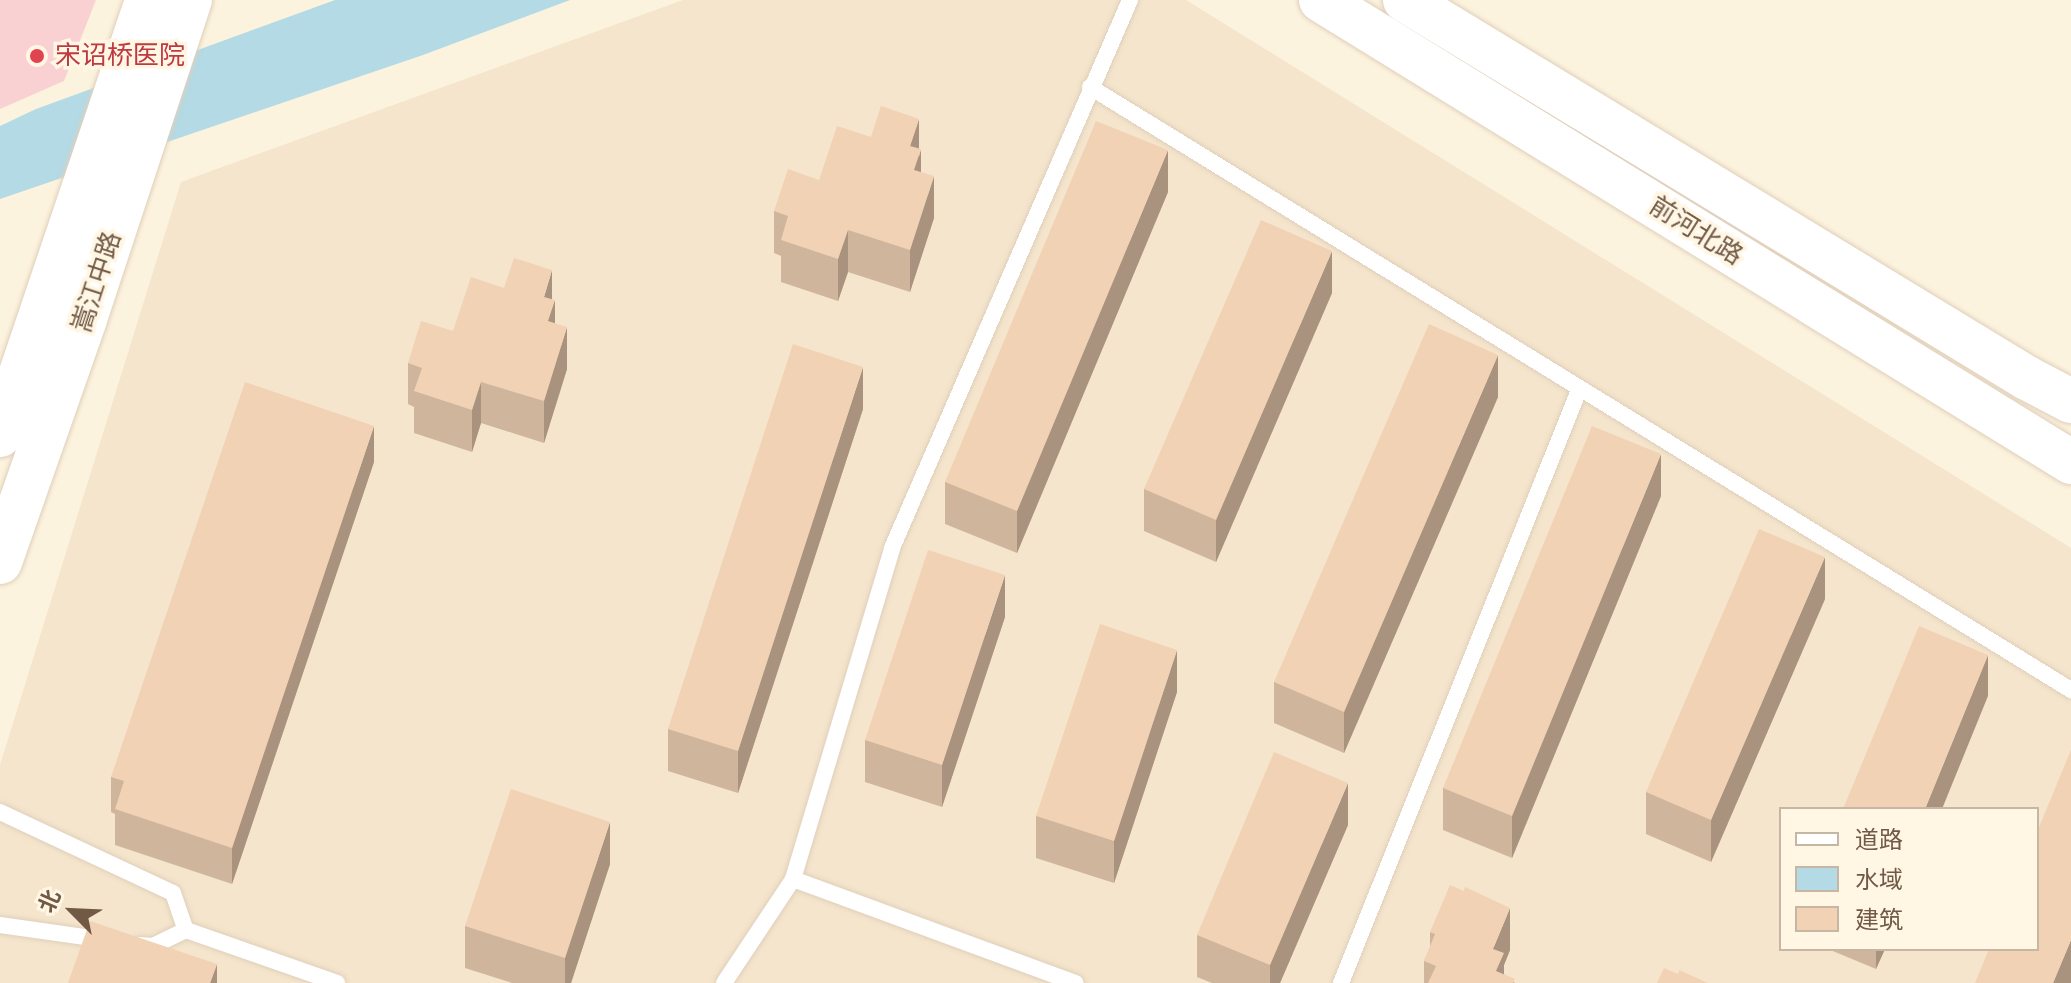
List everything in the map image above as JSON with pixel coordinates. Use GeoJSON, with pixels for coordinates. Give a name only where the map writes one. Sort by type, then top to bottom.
{"type":"FeatureCollection","features":[{"type":"Feature","properties":{"kind":"main road","name":"嵩江中路"},"geometry":{"type":"LineString","coordinates":[[0,435],[147,0]]}},
{"type":"Feature","properties":{"kind":"main road","name":"前河北路"},"geometry":{"type":"LineString","coordinates":[[1321,0],[2071,462]]}},
{"type":"Feature","properties":{"kind":"main road","name":"前河北路"},"geometry":{"type":"LineString","coordinates":[[1405,0],[2027,378],[2071,401]]}},
{"type":"Feature","properties":{"kind":"main road","name":"嵩江中路"},"geometry":{"type":"LineString","coordinates":[[0,562],[85,319],[184,19]]}},
{"type":"Feature","properties":{"kind":"lane"},"geometry":{"type":"LineString","coordinates":[[724,983],[793,879],[892,548],[1130,0]]}},
{"type":"Feature","properties":{"kind":"lane"},"geometry":{"type":"LineString","coordinates":[[1090,87],[2071,690]]}},
{"type":"Feature","properties":{"kind":"lane"},"geometry":{"type":"LineString","coordinates":[[1341,983],[1579,390]]}},
{"type":"Feature","properties":{"kind":"lane"},"geometry":{"type":"LineString","coordinates":[[0,812],[173,893],[186,930]]}},
{"type":"Feature","properties":{"kind":"lane"},"geometry":{"type":"LineString","coordinates":[[793,879],[1075,983]]}},
{"type":"Feature","properties":{"kind":"lane"},"geometry":{"type":"LineString","coordinates":[[0,925],[153,946],[186,930],[337,983]]}},
{"type":"Feature","properties":{"kind":"shaded area","name":"宋诏桥医院"},"geometry":{"type":"Polygon","coordinates":[[[0,0],[96,0],[64,81],[0,109],[0,0]]]}},
{"type":"Feature","properties":{"kind":"shaded area"},"geometry":{"type":"Polygon","coordinates":[[[683,0],[1186,0],[2071,548],[2071,983],[0,983],[0,765],[181,182],[683,0]]]}},
{"type":"Feature","properties":{"kind":"water"},"geometry":{"type":"Polygon","coordinates":[[[335,0],[570,0],[423,55],[0,199],[0,126],[36,109],[335,0]]]}},
{"type":"Feature","properties":{"kind":"building"},"geometry":{"type":"Polygon","coordinates":[[[881,106],[919,119],[910,146],[921,149],[914,170],[934,176],[910,250],[848,230],[838,259],[781,240],[788,216],[774,211],[788,169],[819,180],[837,126],[871,137],[881,106]]]}},
{"type":"Feature","properties":{"kind":"building"},"geometry":{"type":"Polygon","coordinates":[[[1096,121],[1168,150],[1017,511],[945,482],[1096,121]]]}},
{"type":"Feature","properties":{"kind":"building"},"geometry":{"type":"Polygon","coordinates":[[[1261,220],[1332,251],[1216,520],[1144,489],[1261,220]]]}},
{"type":"Feature","properties":{"kind":"building"},"geometry":{"type":"Polygon","coordinates":[[[514,258],[552,270],[544,297],[555,300],[548,321],[567,327],[544,401],[481,382],[472,410],[414,391],[422,368],[408,363],[421,321],[453,331],[471,277],[504,288],[514,258]]]}},
{"type":"Feature","properties":{"kind":"building"},"geometry":{"type":"Polygon","coordinates":[[[1429,324],[1498,355],[1344,712],[1274,682],[1429,324]]]}},
{"type":"Feature","properties":{"kind":"building"},"geometry":{"type":"Polygon","coordinates":[[[793,344],[863,367],[738,751],[668,729],[793,344]]]}},
{"type":"Feature","properties":{"kind":"building"},"geometry":{"type":"Polygon","coordinates":[[[245,382],[374,426],[232,848],[115,809],[124,781],[111,777],[245,382]]]}},
{"type":"Feature","properties":{"kind":"building"},"geometry":{"type":"Polygon","coordinates":[[[1592,426],[1661,454],[1512,816],[1443,788],[1592,426]]]}},
{"type":"Feature","properties":{"kind":"building"},"geometry":{"type":"Polygon","coordinates":[[[1759,529],[1825,557],[1711,820],[1646,792],[1759,529]]]}},
{"type":"Feature","properties":{"kind":"building"},"geometry":{"type":"Polygon","coordinates":[[[928,550],[1005,575],[942,765],[865,740],[928,550]]]}},
{"type":"Feature","properties":{"kind":"building"},"geometry":{"type":"Polygon","coordinates":[[[1100,624],[1177,650],[1114,841],[1036,816],[1100,624]]]}},
{"type":"Feature","properties":{"kind":"building"},"geometry":{"type":"Polygon","coordinates":[[[1919,626],[1988,655],[1926,807],[1844,807],[1919,626]]]}},
{"type":"Feature","properties":{"kind":"building"},"geometry":{"type":"Polygon","coordinates":[[[2071,750],[2071,940],[2053,983],[1975,983],[1988,951],[2039,951],[2039,827],[2071,750]]]}},
{"type":"Feature","properties":{"kind":"building"},"geometry":{"type":"Polygon","coordinates":[[[1274,752],[1348,783],[1270,965],[1197,935],[1274,752]]]}},
{"type":"Feature","properties":{"kind":"building"},"geometry":{"type":"Polygon","coordinates":[[[511,789],[610,822],[565,958],[465,926],[511,789]]]}},
{"type":"Feature","properties":{"kind":"building"},"geometry":{"type":"Polygon","coordinates":[[[1450,885],[1464,891],[1465,887],[1510,908],[1493,949],[1504,953],[1496,971],[1515,979],[1513,983],[1428,983],[1436,966],[1424,961],[1435,934],[1430,932],[1450,885]]]}},
{"type":"Feature","properties":{"kind":"building"},"geometry":{"type":"Polygon","coordinates":[[[90,921],[217,964],[210,983],[68,983],[90,921]]]}},
{"type":"Feature","properties":{"kind":"building"},"geometry":{"type":"Polygon","coordinates":[[[1664,968],[1678,974],[1679,970],[1708,983],[1657,983],[1664,968]]]}},
{"type":"Feature","properties":{"kind":"place","name":"宋诏桥医院"},"geometry":{"type":"Point","coordinates":[37,56]}}]}
